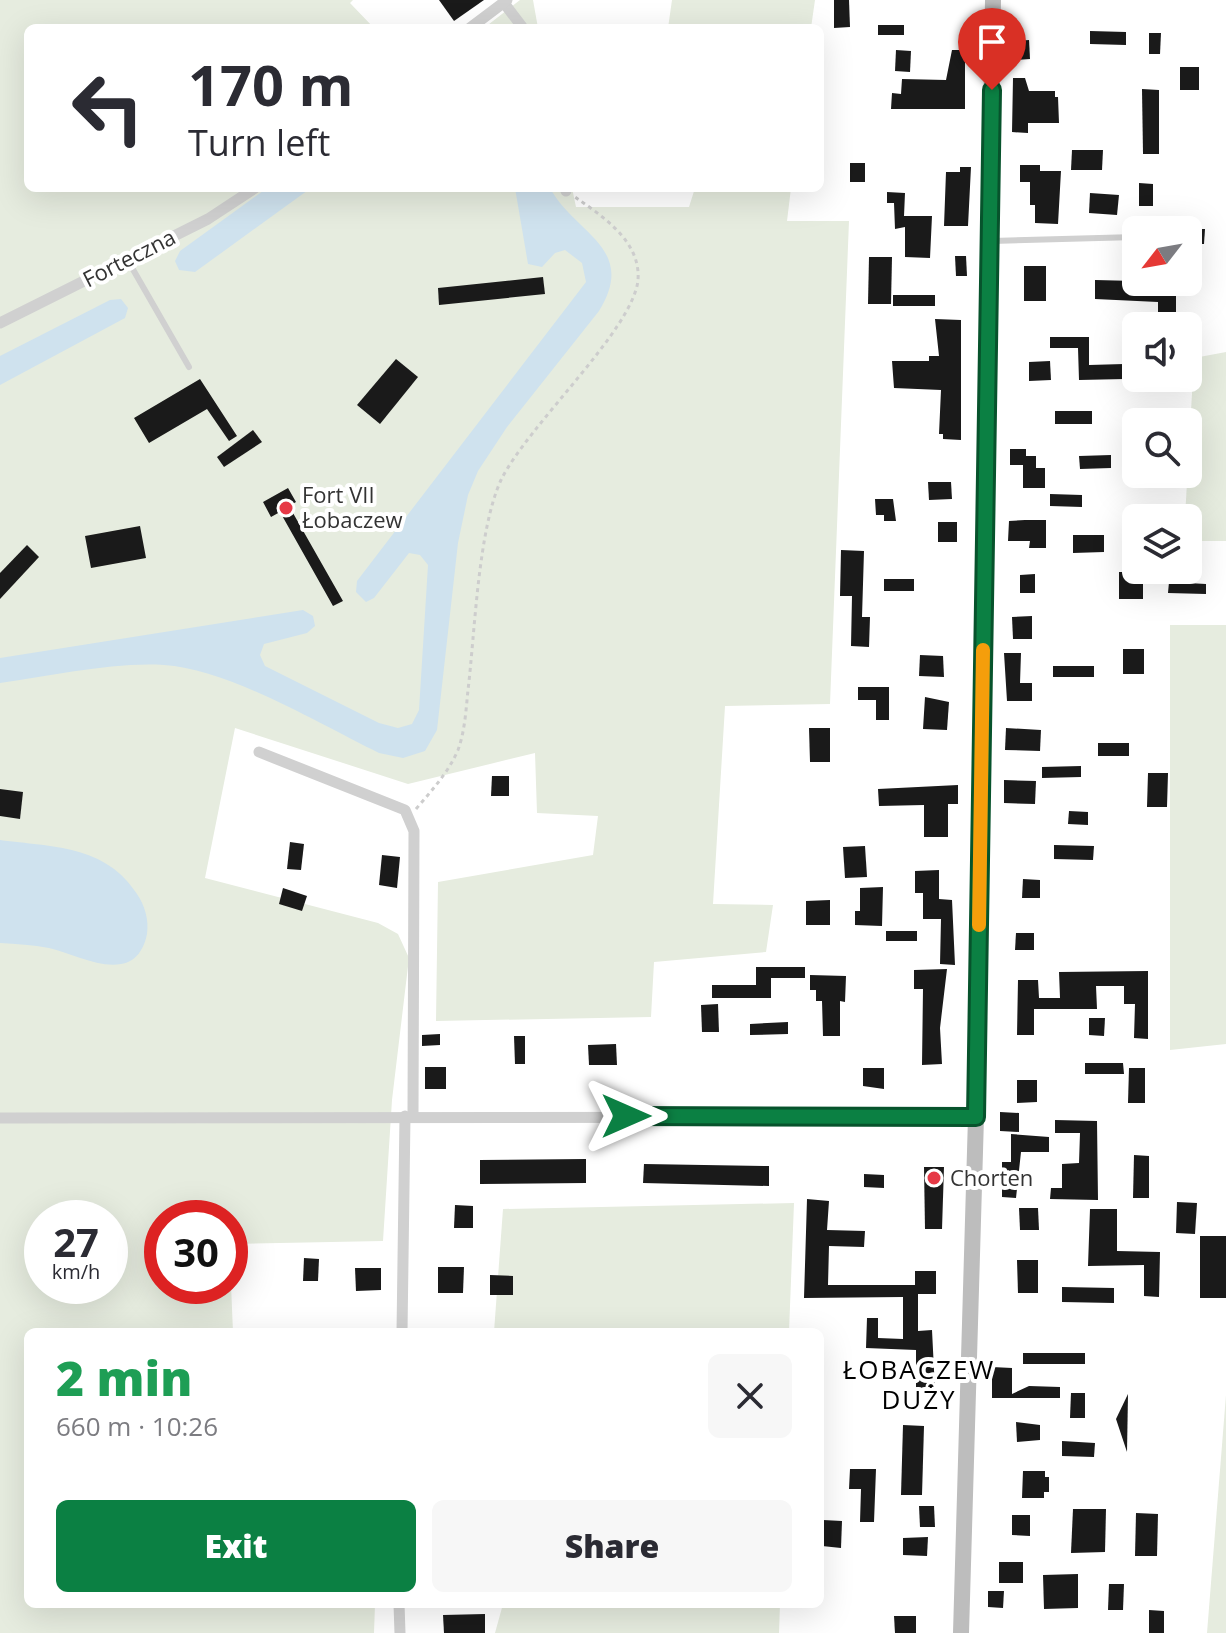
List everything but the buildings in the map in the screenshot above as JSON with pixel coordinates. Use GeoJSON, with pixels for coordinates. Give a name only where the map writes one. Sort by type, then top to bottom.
{"type":"FeatureCollection","features":[{"type":"Feature","properties":{"kind":"main road"},"geometry":{"type":"LineString","coordinates":[[961,1633],[976,1117],[993,0]]}},
{"type":"Feature","properties":{"kind":"street"},"geometry":{"type":"LineString","coordinates":[[475,24],[506,1],[520,24]]}},
{"type":"Feature","properties":{"kind":"street","name":"Forteczna"},"geometry":{"type":"LineString","coordinates":[[0,323],[208,219],[249,192]]}},
{"type":"Feature","properties":{"kind":"street"},"geometry":{"type":"LineString","coordinates":[[259,752],[405,810],[414,831],[412,1116],[402,1328]]}},
{"type":"Feature","properties":{"kind":"street"},"geometry":{"type":"LineString","coordinates":[[0,1118],[976,1117]]}},
{"type":"Feature","properties":{"kind":"street"},"geometry":{"type":"LineString","coordinates":[[399,1608],[400,1633]]}},
{"type":"Feature","properties":{"kind":"lane"},"geometry":{"type":"LineString","coordinates":[[990,241],[1122,237]]}},
{"type":"Feature","properties":{"kind":"lane"},"geometry":{"type":"LineString","coordinates":[[127,259],[189,367]]}},
{"type":"Feature","properties":{"kind":"path"},"geometry":{"type":"LineString","coordinates":[[408,818],[441,781],[460,746],[488,526],[501,480],[530,436],[626,312],[637,284],[638,270],[626,240],[598,213],[568,192]]}},
{"type":"Feature","properties":{"kind":"shaded area"},"geometry":{"type":"Polygon","coordinates":[[[0,0],[353,0],[350,3],[370,24],[24,24],[24,192],[573,192],[576,207],[689,207],[694,192],[791,192],[787,221],[849,221],[830,704],[725,706],[713,904],[773,905],[766,952],[654,962],[651,1017],[436,1021],[438,882],[593,855],[598,816],[537,813],[535,753],[408,784],[235,728],[205,878],[378,923],[398,934],[409,958],[392,1100],[383,1241],[248,1244],[248,1200],[144,1200],[144,1304],[232,1304],[233,1328],[24,1328],[24,1608],[375,1608],[374,1633],[0,1633],[0,0]]]}},
{"type":"Feature","properties":{"kind":"shaded area"},"geometry":{"type":"Polygon","coordinates":[[[520,0],[533,0],[537,24],[489,24],[520,0]]]}},
{"type":"Feature","properties":{"kind":"shaded area"},"geometry":{"type":"Polygon","coordinates":[[[672,0],[815,0],[812,24],[669,24],[672,0]]]}},
{"type":"Feature","properties":{"kind":"shaded area"},"geometry":{"type":"Polygon","coordinates":[[[1226,352],[1226,541],[1202,541],[1202,504],[1186,504],[1187,488],[1202,488],[1202,408],[1191,408],[1192,392],[1202,392],[1202,356],[1226,352]]]}},
{"type":"Feature","properties":{"kind":"shaded area"},"geometry":{"type":"Polygon","coordinates":[[[1170,625],[1226,625],[1226,1044],[1170,1050],[1170,625]]]}},
{"type":"Feature","properties":{"kind":"shaded area"},"geometry":{"type":"Polygon","coordinates":[[[794,1203],[789,1328],[494,1328],[503,1209],[794,1203]]]}},
{"type":"Feature","properties":{"kind":"shaded area"},"geometry":{"type":"Polygon","coordinates":[[[1226,1395],[1226,1633],[1207,1633],[1226,1395]]]}},
{"type":"Feature","properties":{"kind":"shaded area"},"geometry":{"type":"Polygon","coordinates":[[[502,1608],[780,1608],[779,1633],[495,1633],[502,1608]]]}},
{"type":"Feature","properties":{"kind":"water"},"geometry":{"type":"Polygon","coordinates":[[[261,192],[305,192],[195,272],[179,270],[175,261],[180,251],[261,192]]]}},
{"type":"Feature","properties":{"kind":"water"},"geometry":{"type":"Polygon","coordinates":[[[516,192],[553,192],[607,257],[611,272],[609,290],[599,311],[507,427],[478,471],[468,495],[458,543],[437,730],[425,751],[403,758],[379,753],[245,687],[217,676],[164,665],[82,670],[0,683],[0,658],[303,610],[313,616],[315,626],[307,633],[264,644],[260,655],[265,666],[379,723],[398,728],[412,724],[419,710],[428,565],[420,555],[409,553],[374,598],[366,602],[356,592],[357,581],[586,282],[582,263],[565,250],[555,253],[542,267],[528,264],[516,192]]]}},
{"type":"Feature","properties":{"kind":"water"},"geometry":{"type":"Polygon","coordinates":[[[121,299],[128,308],[125,318],[0,385],[0,356],[110,300],[121,299]]]}},
{"type":"Feature","properties":{"kind":"water"},"geometry":{"type":"Polygon","coordinates":[[[0,840],[76,851],[110,866],[137,894],[144,908],[147,934],[138,954],[131,961],[112,965],[49,948],[0,943],[0,840]]]}},
{"type":"Feature","properties":{"kind":"slow traffic"},"geometry":{"type":"LineString","coordinates":[[979,925],[983,650]]}},
{"type":"Feature","properties":{"kind":"place","name":"Fort VII Łobaczew"},"geometry":{"type":"Point","coordinates":[286,508]}},
{"type":"Feature","properties":{"kind":"place","name":"Chorten"},"geometry":{"type":"Point","coordinates":[934,1178]}},
{"type":"Feature","properties":{"kind":"district","name":"ŁOBACZEW DUŻY"},"geometry":{"type":"Point","coordinates":[919,1385]}},
{"type":"Feature","properties":{"kind":"route"},"geometry":{"type":"LineString","coordinates":[[626,1116],[976,1117],[992,90]]}}]}
